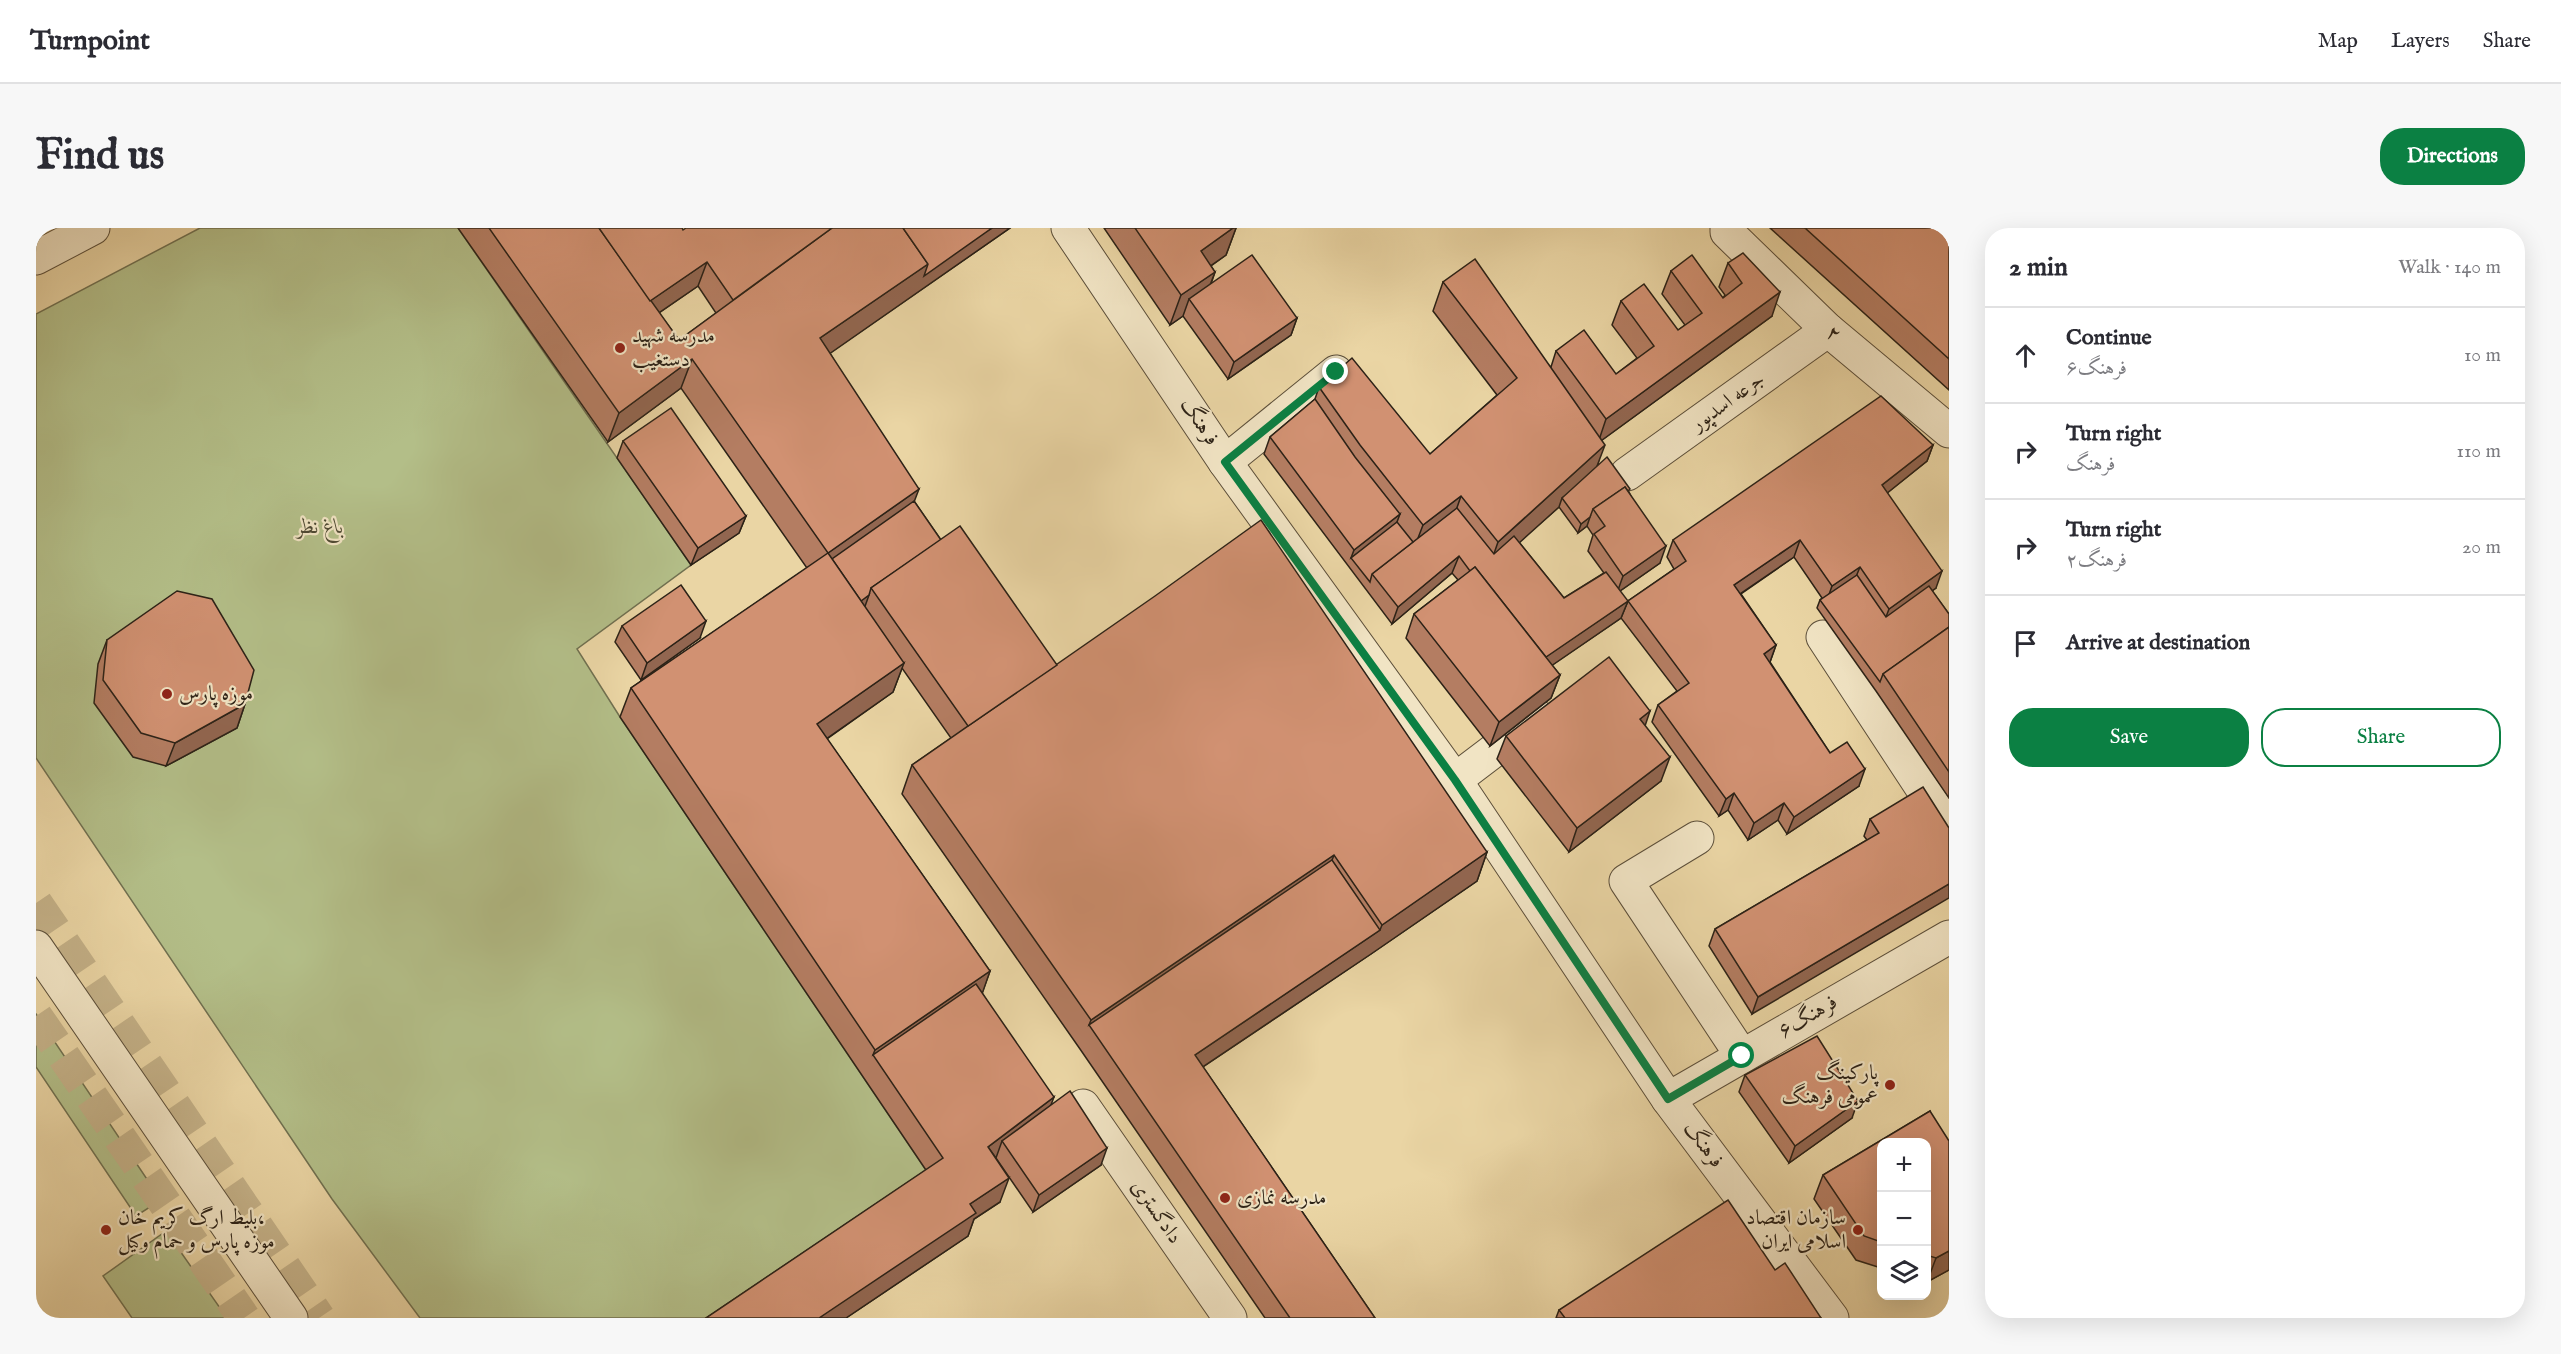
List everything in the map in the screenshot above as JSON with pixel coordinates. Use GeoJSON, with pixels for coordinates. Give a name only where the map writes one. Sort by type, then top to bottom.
{"type":"FeatureCollection","features":[{"type":"Feature","properties":{"kind":"street"},"geometry":{"type":"LineString","coordinates":[[36,258],[93,228]]}},
{"type":"Feature","properties":{"kind":"street","name":"فرهنگ"},"geometry":{"type":"LineString","coordinates":[[1068,228],[1225,462],[1455,780],[1668,1099],[1832,1318]]}},
{"type":"Feature","properties":{"kind":"street","name":"۲"},"geometry":{"type":"LineString","coordinates":[[1727,228],[1727,232],[1828,330],[1949,431]]}},
{"type":"Feature","properties":{"kind":"street","name":"جرعه اسدپور"},"geometry":{"type":"LineString","coordinates":[[1627,474],[1828,330]]}},
{"type":"Feature","properties":{"kind":"street"},"geometry":{"type":"LineString","coordinates":[[1225,462],[1336,372]]}},
{"type":"Feature","properties":{"kind":"street"},"geometry":{"type":"LineString","coordinates":[[1823,637],[1949,829]]}},
{"type":"Feature","properties":{"kind":"street"},"geometry":{"type":"LineString","coordinates":[[1455,780],[1567,696]]}},
{"type":"Feature","properties":{"kind":"street"},"geometry":{"type":"LineString","coordinates":[[1697,838],[1626,881],[1742,1056]]}},
{"type":"Feature","properties":{"kind":"street","name":"فرهنگ۶"},"geometry":{"type":"LineString","coordinates":[[1668,1099],[1949,936]]}},
{"type":"Feature","properties":{"kind":"street"},"geometry":{"type":"LineString","coordinates":[[36,947],[291,1318]]}},
{"type":"Feature","properties":{"kind":"street","name":"دادگستری"},"geometry":{"type":"LineString","coordinates":[[1083,1106],[1230,1318]]}},
{"type":"Feature","properties":{"kind":"green space","name":"باغ نظر"},"geometry":{"type":"Polygon","coordinates":[[[200,228],[458,228],[691,565],[577,649],[620,717],[934,1182],[733,1318],[420,1318],[332,1199],[36,758],[36,314],[200,228]]]}},
{"type":"Feature","properties":{"kind":"green space"},"geometry":{"type":"Polygon","coordinates":[[[36,1014],[161,1200],[136,1216],[36,1067],[36,1014]]]}},
{"type":"Feature","properties":{"kind":"green space"},"geometry":{"type":"Polygon","coordinates":[[[166,1231],[227,1318],[132,1318],[103,1276],[166,1231]]]}},
{"type":"Feature","properties":{"kind":"building"},"geometry":{"type":"Polygon","coordinates":[[[489,228],[599,228],[679,340],[832,228],[903,228],[928,264],[820,338],[919,489],[828,553],[692,359],[619,413],[489,228]]]}},
{"type":"Feature","properties":{"kind":"building"},"geometry":{"type":"Polygon","coordinates":[[[599,228],[682,228],[683,230],[686,228],[832,228],[733,300],[707,262],[650,301],[599,228]]]}},
{"type":"Feature","properties":{"kind":"building"},"geometry":{"type":"Polygon","coordinates":[[[903,228],[992,228],[924,276],[928,264],[903,228]]]}},
{"type":"Feature","properties":{"kind":"building"},"geometry":{"type":"Polygon","coordinates":[[[1135,228],[1233,228],[1201,251],[1215,272],[1181,295],[1135,228]]]}},
{"type":"Feature","properties":{"kind":"building"},"geometry":{"type":"Polygon","coordinates":[[[1805,228],[1949,228],[1949,359],[1805,228]]]}},
{"type":"Feature","properties":{"kind":"building"},"geometry":{"type":"Polygon","coordinates":[[[1743,253],[1780,292],[1606,419],[1556,351],[1584,330],[1616,374],[1654,346],[1621,301],[1644,284],[1678,330],[1702,313],[1671,271],[1692,255],[1723,298],[1742,283],[1728,263],[1743,253]]]}},
{"type":"Feature","properties":{"kind":"building"},"geometry":{"type":"Polygon","coordinates":[[[1252,255],[1297,318],[1234,362],[1189,299],[1252,255]]]}},
{"type":"Feature","properties":{"kind":"building"},"geometry":{"type":"Polygon","coordinates":[[[1475,259],[1605,445],[1498,542],[1461,496],[1423,525],[1360,445],[1319,387],[1352,358],[1430,454],[1517,378],[1443,282],[1475,259]]]}},
{"type":"Feature","properties":{"kind":"building"},"geometry":{"type":"Polygon","coordinates":[[[1881,396],[1933,445],[1882,485],[1942,571],[1889,609],[1860,567],[1832,586],[1800,540],[1734,585],[1776,645],[1764,654],[1830,753],[1847,742],[1865,769],[1794,817],[1784,803],[1754,823],[1734,793],[1726,799],[1658,705],[1689,683],[1628,601],[1686,561],[1673,540],[1881,396]]]}},
{"type":"Feature","properties":{"kind":"building"},"geometry":{"type":"Polygon","coordinates":[[[1315,399],[1355,457],[1400,514],[1354,550],[1270,437],[1315,399]]]}},
{"type":"Feature","properties":{"kind":"building"},"geometry":{"type":"Polygon","coordinates":[[[671,408],[746,516],[698,548],[623,441],[671,408]]]}},
{"type":"Feature","properties":{"kind":"building"},"geometry":{"type":"Polygon","coordinates":[[[1607,457],[1630,489],[1628,491],[1625,487],[1593,509],[1590,517],[1581,524],[1562,498],[1607,457]]]}},
{"type":"Feature","properties":{"kind":"building"},"geometry":{"type":"Polygon","coordinates":[[[1625,487],[1666,546],[1623,576],[1594,534],[1605,526],[1593,509],[1625,487]]]}},
{"type":"Feature","properties":{"kind":"building"},"geometry":{"type":"Polygon","coordinates":[[[914,501],[941,540],[871,588],[869,595],[861,601],[832,559],[914,501]]]}},
{"type":"Feature","properties":{"kind":"building"},"geometry":{"type":"Polygon","coordinates":[[[1457,508],[1494,554],[1514,536],[1564,598],[1606,572],[1628,601],[1546,657],[1475,567],[1470,571],[1459,556],[1398,607],[1372,574],[1457,508]]]}},
{"type":"Feature","properties":{"kind":"building"},"geometry":{"type":"Polygon","coordinates":[[[1261,520],[1487,852],[1382,925],[1334,855],[1091,1020],[912,765],[1261,520]]]}},
{"type":"Feature","properties":{"kind":"building"},"geometry":{"type":"Polygon","coordinates":[[[1397,522],[1413,542],[1372,574],[1370,582],[1351,558],[1397,522]]]}},
{"type":"Feature","properties":{"kind":"building"},"geometry":{"type":"Polygon","coordinates":[[[960,526],[1057,665],[968,726],[871,588],[960,526]]]}},
{"type":"Feature","properties":{"kind":"building"},"geometry":{"type":"Polygon","coordinates":[[[828,553],[904,663],[817,724],[990,971],[875,1050],[631,688],[828,553]]]}},
{"type":"Feature","properties":{"kind":"building"},"geometry":{"type":"Polygon","coordinates":[[[1475,567],[1560,675],[1499,722],[1414,614],[1475,567]]]}},
{"type":"Feature","properties":{"kind":"building"},"geometry":{"type":"Polygon","coordinates":[[[1857,575],[1886,617],[1929,586],[1949,614],[1949,627],[1883,674],[1880,682],[1820,600],[1857,575]]]}},
{"type":"Feature","properties":{"kind":"building"},"geometry":{"type":"Polygon","coordinates":[[[681,585],[706,621],[647,663],[622,626],[681,585]]]}},
{"type":"Feature","properties":{"kind":"building","name":"موزه پارس"},"geometry":{"type":"Polygon","coordinates":[[[177,591],[212,599],[254,670],[245,704],[175,743],[141,733],[103,680],[107,640],[177,591]]]}},
{"type":"Feature","properties":{"kind":"building"},"geometry":{"type":"Polygon","coordinates":[[[1949,627],[1949,772],[1883,674],[1949,627]]]}},
{"type":"Feature","properties":{"kind":"building"},"geometry":{"type":"Polygon","coordinates":[[[1609,657],[1650,711],[1640,719],[1670,757],[1577,828],[1506,736],[1609,657]]]}},
{"type":"Feature","properties":{"kind":"building"},"geometry":{"type":"Polygon","coordinates":[[[1923,787],[1949,828],[1949,884],[1758,997],[1715,929],[1879,833],[1870,819],[1923,787]]]}},
{"type":"Feature","properties":{"kind":"building","name":"مدرسه نمازی"},"geometry":{"type":"Polygon","coordinates":[[[1332,860],[1380,930],[1195,1055],[1375,1318],[1290,1318],[1089,1025],[1332,860]]]}},
{"type":"Feature","properties":{"kind":"building"},"geometry":{"type":"Polygon","coordinates":[[[976,984],[1054,1097],[988,1147],[1009,1178],[970,1204],[976,1213],[819,1318],[706,1318],[943,1158],[873,1055],[976,984]]]}},
{"type":"Feature","properties":{"kind":"building"},"geometry":{"type":"Polygon","coordinates":[[[1817,1036],[1858,1101],[1795,1146],[1745,1075],[1817,1036]]]}},
{"type":"Feature","properties":{"kind":"building"},"geometry":{"type":"Polygon","coordinates":[[[1070,1091],[1107,1148],[1039,1195],[1002,1141],[1070,1091]]]}},
{"type":"Feature","properties":{"kind":"building"},"geometry":{"type":"Polygon","coordinates":[[[1930,1111],[1949,1141],[1949,1251],[1936,1258],[1931,1256],[1931,1138],[1885,1138],[1930,1111]]]}},
{"type":"Feature","properties":{"kind":"building"},"geometry":{"type":"Polygon","coordinates":[[[1877,1143],[1877,1241],[1864,1236],[1823,1175],[1877,1143]]]}},
{"type":"Feature","properties":{"kind":"building"},"geometry":{"type":"Polygon","coordinates":[[[1728,1200],[1775,1270],[1785,1263],[1821,1318],[1565,1318],[1559,1310],[1728,1200]]]}},
{"type":"Feature","properties":{"kind":"tunnel"},"geometry":{"type":"LineString","coordinates":[[36,903],[319,1318]]}},
{"type":"Feature","properties":{"kind":"tunnel"},"geometry":{"type":"LineString","coordinates":[[36,1016],[244,1318]]}},
{"type":"Feature","properties":{"kind":"place","name":"مدرسه شهید دستغیب"},"geometry":{"type":"Point","coordinates":[620,348]}},
{"type":"Feature","properties":{"kind":"place","name":"موزه پارس"},"geometry":{"type":"Point","coordinates":[167,694]}},
{"type":"Feature","properties":{"kind":"place","name":"پارکینگ عمومی فرهنگ"},"geometry":{"type":"Point","coordinates":[1890,1085]}},
{"type":"Feature","properties":{"kind":"place","name":"مدرسه نمازی"},"geometry":{"type":"Point","coordinates":[1225,1198]}},
{"type":"Feature","properties":{"kind":"place","name":"بلیط ارگ کریم خان، موزه پارس و حمام وکیل"},"geometry":{"type":"Point","coordinates":[106,1230]}},
{"type":"Feature","properties":{"kind":"place","name":"سازمان اقتصاد اسلامی ایران"},"geometry":{"type":"Point","coordinates":[1858,1230]}},
{"type":"Feature","properties":{"kind":"route"},"geometry":{"type":"LineString","coordinates":[[1336,372],[1225,462],[1455,780],[1668,1099],[1742,1056]]}}]}
